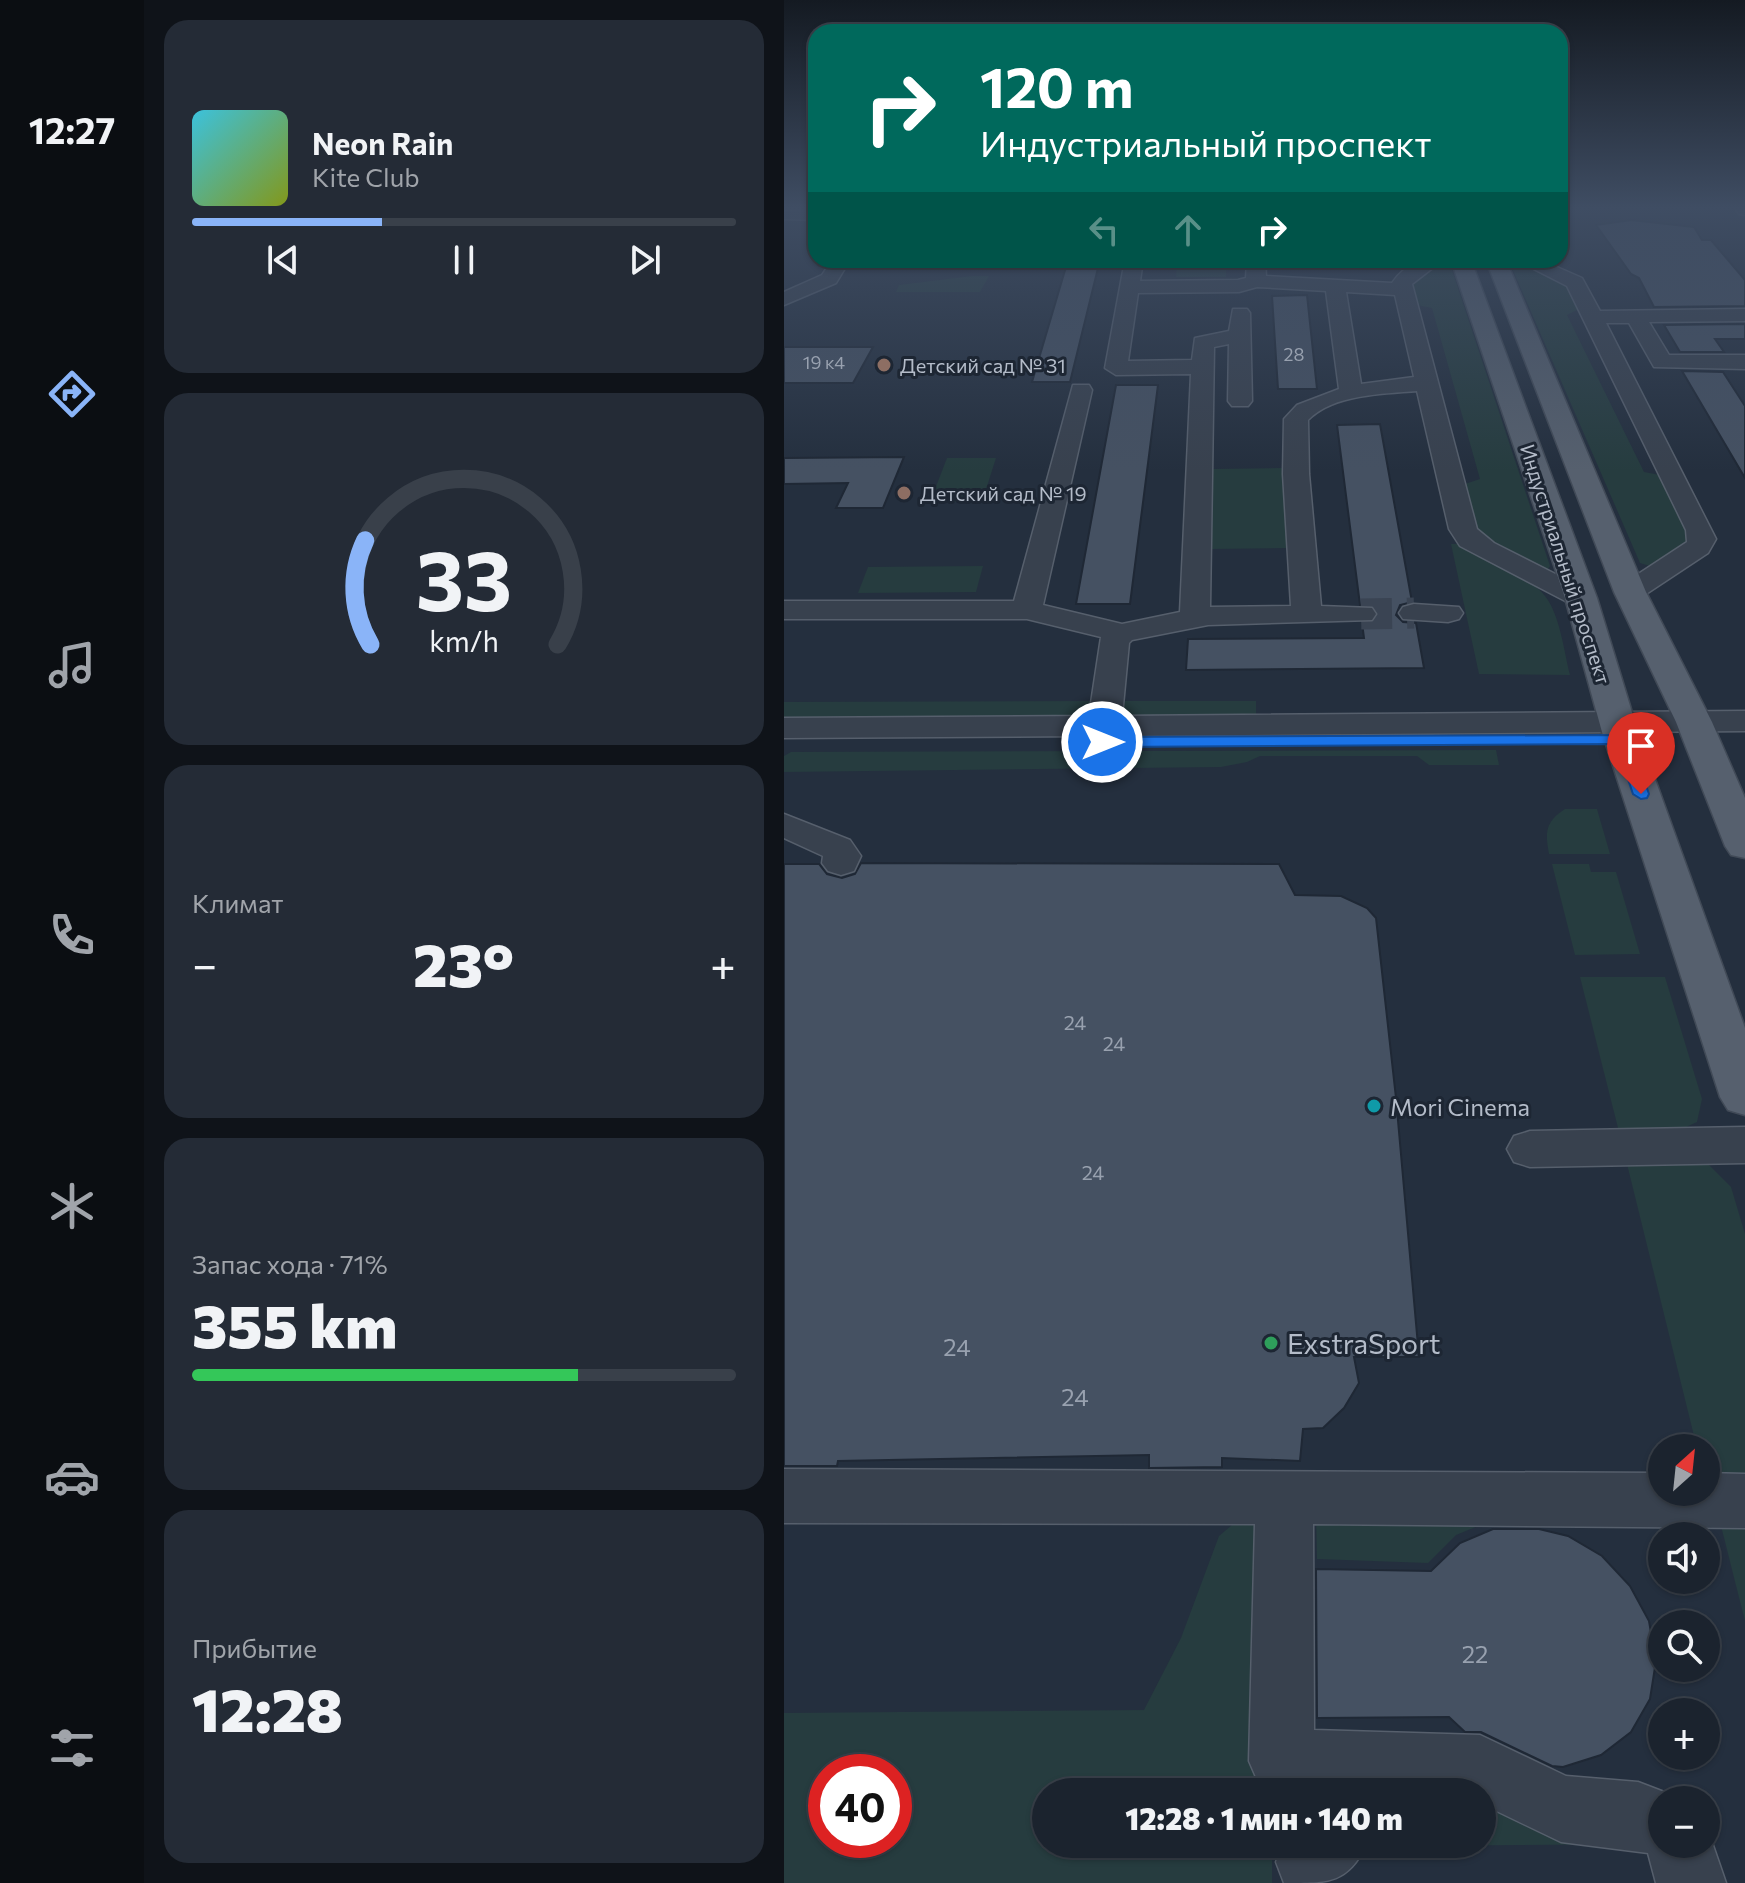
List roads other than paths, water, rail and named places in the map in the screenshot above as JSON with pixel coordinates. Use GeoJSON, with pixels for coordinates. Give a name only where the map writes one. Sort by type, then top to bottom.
{"type":"FeatureCollection","features":[{"type":"Feature","properties":{"kind":"main road","name":"Индустриальный проспект"},"geometry":{"type":"LineString","coordinates":[[1473,295],[1581,598],[1620,731],[1745,1097]]}},
{"type":"Feature","properties":{"kind":"main road","name":"Индустриальный проспект"},"geometry":{"type":"LineString","coordinates":[[1510,295],[1630,592],[1698,730],[1745,846]]}},
{"type":"Feature","properties":{"kind":"street"},"geometry":{"type":"LineString","coordinates":[[1127,295],[1116,368],[1201,367]]}},
{"type":"Feature","properties":{"kind":"street"},"geometry":{"type":"LineString","coordinates":[[1247,295],[1241,337],[1273,402],[1296,419],[1307,615]]}},
{"type":"Feature","properties":{"kind":"street"},"geometry":{"type":"LineString","coordinates":[[1336,295],[1351,394]]}},
{"type":"Feature","properties":{"kind":"street"},"geometry":{"type":"LineString","coordinates":[[1405,295],[1463,529],[1470,540],[1581,598]]}},
{"type":"Feature","properties":{"kind":"street"},"geometry":{"type":"LineString","coordinates":[[1581,295],[1702,539],[1698,547],[1630,592]]}},
{"type":"Feature","properties":{"kind":"street"},"geometry":{"type":"LineString","coordinates":[[1592,317],[1745,315]]}},
{"type":"Feature","properties":{"kind":"street"},"geometry":{"type":"LineString","coordinates":[[1635,316],[1662,362],[1745,362]]}},
{"type":"Feature","properties":{"kind":"street"},"geometry":{"type":"LineString","coordinates":[[1202,617],[1203,343],[1218,338],[1241,337]]}},
{"type":"Feature","properties":{"kind":"street"},"geometry":{"type":"LineString","coordinates":[[1202,401],[1273,402],[1427,383]]}},
{"type":"Feature","properties":{"kind":"street"},"geometry":{"type":"LineString","coordinates":[[1027,610],[1081,390]]}},
{"type":"Feature","properties":{"kind":"street"},"geometry":{"type":"LineString","coordinates":[[784,610],[1027,610],[1122,633],[1202,617],[1305,585]]}},
{"type":"Feature","properties":{"kind":"street"},"geometry":{"type":"LineString","coordinates":[[1414,613],[1448,613]]}},
{"type":"Feature","properties":{"kind":"street"},"geometry":{"type":"LineString","coordinates":[[1202,617],[1361,614]]}},
{"type":"Feature","properties":{"kind":"street"},"geometry":{"type":"LineString","coordinates":[[1103,734],[1114,641],[1122,633]]}},
{"type":"Feature","properties":{"kind":"street"},"geometry":{"type":"LineString","coordinates":[[784,743],[1103,734],[1698,730],[1745,721]]}},
{"type":"Feature","properties":{"kind":"street"},"geometry":{"type":"LineString","coordinates":[[784,728],[1103,734]]}},
{"type":"Feature","properties":{"kind":"street"},"geometry":{"type":"LineString","coordinates":[[1698,730],[1745,739]]}},
{"type":"Feature","properties":{"kind":"street"},"geometry":{"type":"LineString","coordinates":[[784,825],[837,848],[842,856],[841,863]]}},
{"type":"Feature","properties":{"kind":"street"},"geometry":{"type":"LineString","coordinates":[[1530,1149],[1745,1145]]}},
{"type":"Feature","properties":{"kind":"street"},"geometry":{"type":"LineString","coordinates":[[784,1496],[1745,1501]]}},
{"type":"Feature","properties":{"kind":"street"},"geometry":{"type":"LineString","coordinates":[[1284,1497],[1282,1761],[1347,1778],[1455,1765],[1480,1768],[1561,1809],[1648,1819]]}},
{"type":"Feature","properties":{"kind":"street"},"geometry":{"type":"LineString","coordinates":[[1684,1858],[1691,1883]]}},
{"type":"Feature","properties":{"kind":"tunnel"},"geometry":{"type":"LineString","coordinates":[[1361,614],[1414,613]]}},
{"type":"Feature","properties":{"kind":"place","name":"Детский сад № 31"},"geometry":{"type":"Point","coordinates":[884,365]}},
{"type":"Feature","properties":{"kind":"place","name":"Детский сад № 19"},"geometry":{"type":"Point","coordinates":[904,493]}},
{"type":"Feature","properties":{"kind":"place","name":"Mori Cinema"},"geometry":{"type":"Point","coordinates":[1374,1106]}},
{"type":"Feature","properties":{"kind":"place","name":"ExstraSport"},"geometry":{"type":"Point","coordinates":[1271,1343]}}]}
